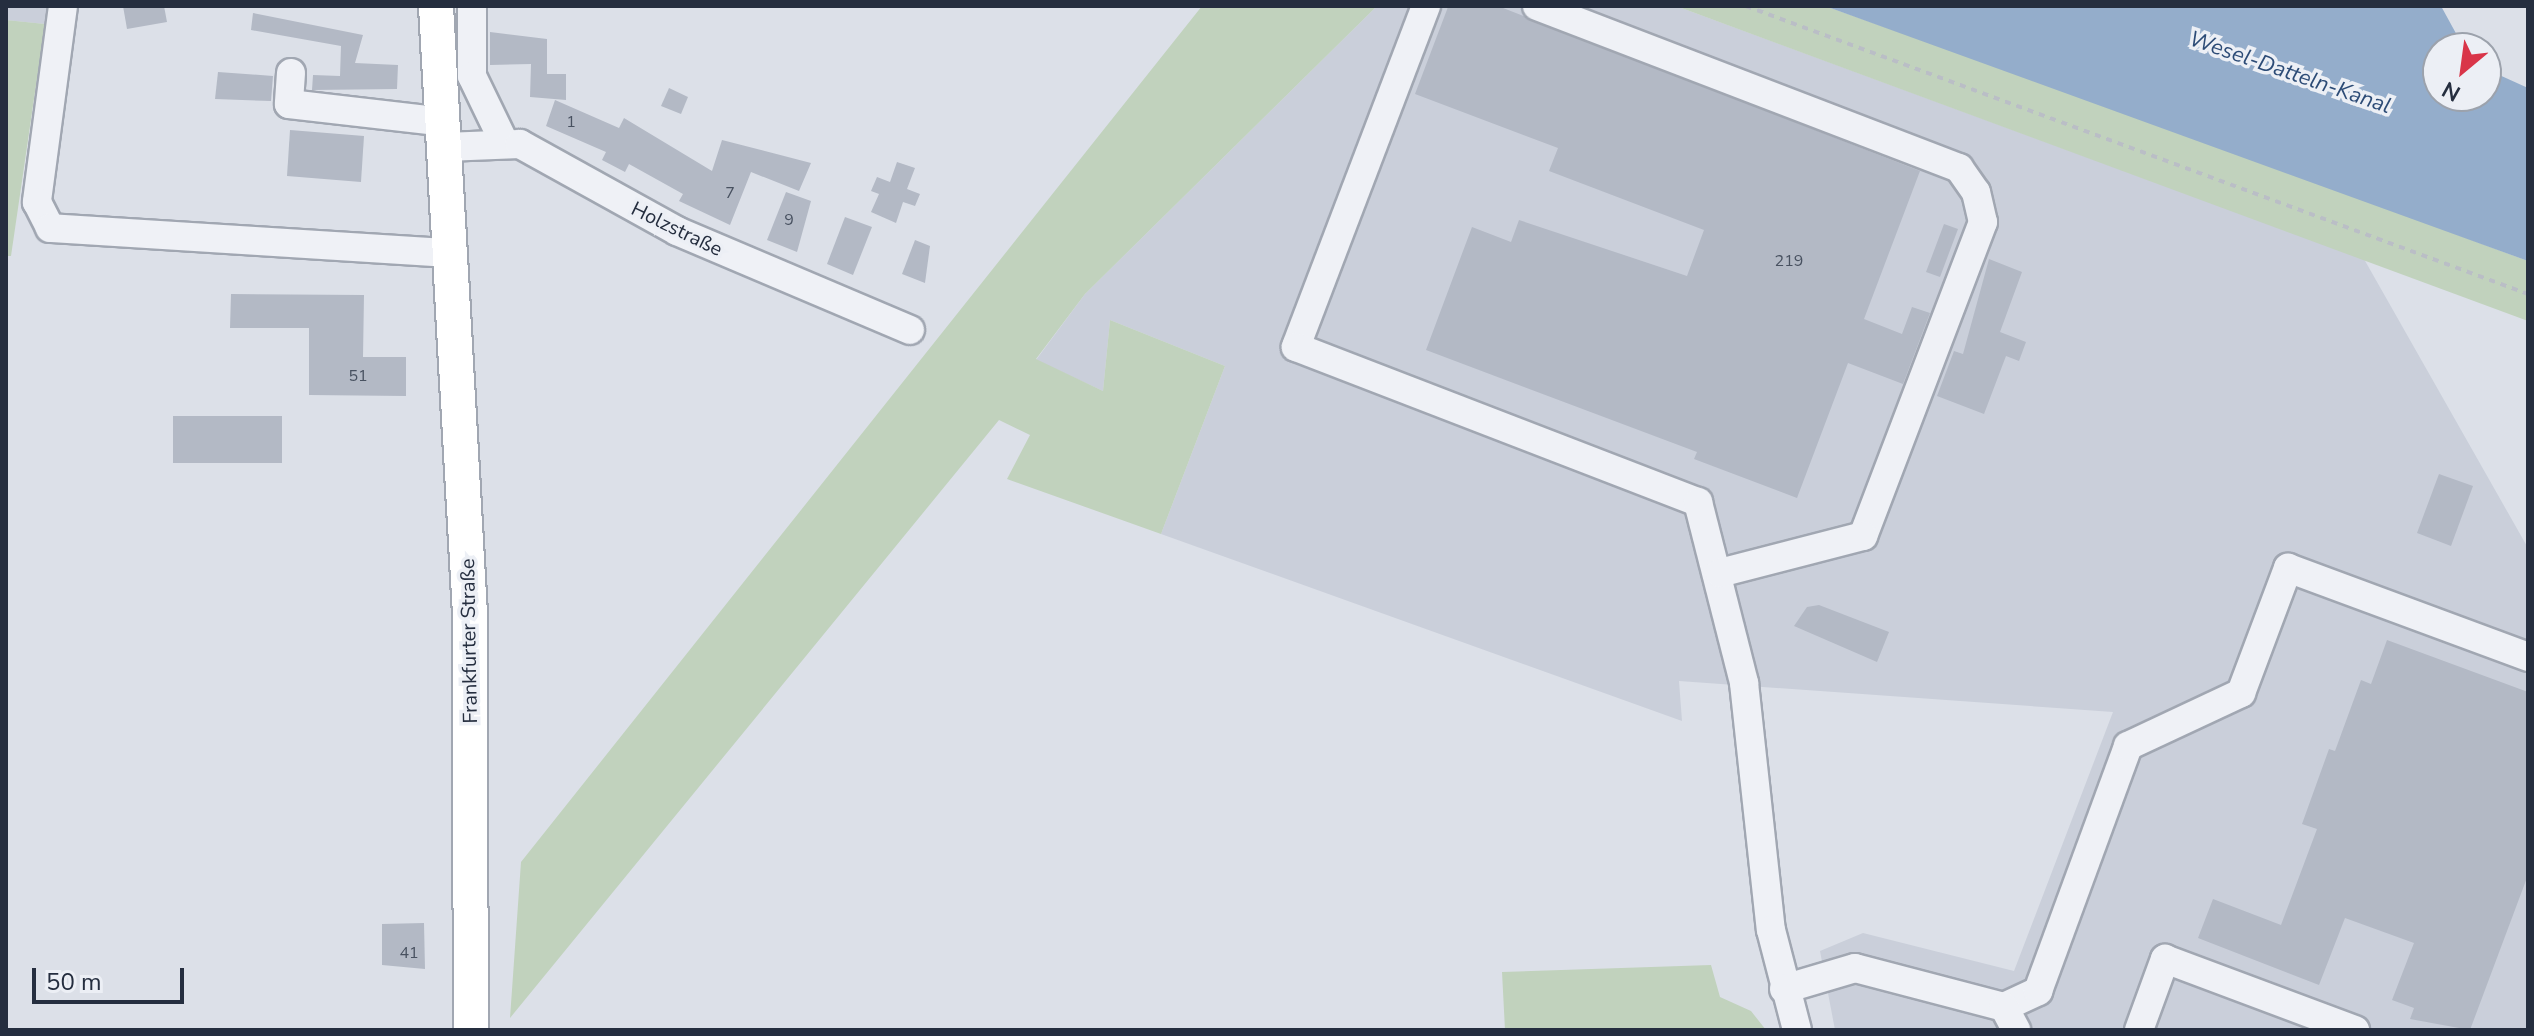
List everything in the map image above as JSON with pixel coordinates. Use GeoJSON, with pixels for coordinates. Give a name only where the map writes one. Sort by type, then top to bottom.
{"type":"FeatureCollection","features":[{"type":"Feature","properties":{"kind":"main road","name":"Frankfurter Straße"},"geometry":{"type":"LineString","coordinates":[[436,6],[470,614],[471,1030]]}},
{"type":"Feature","properties":{"kind":"street"},"geometry":{"type":"LineString","coordinates":[[63,6],[37,202],[50,228],[451,253]]}},
{"type":"Feature","properties":{"kind":"street"},"geometry":{"type":"LineString","coordinates":[[472,6],[472,76],[503,140]]}},
{"type":"Feature","properties":{"kind":"street"},"geometry":{"type":"LineString","coordinates":[[1426,6],[1296,347],[1698,502],[1720,573],[1744,683],[1784,989],[1797,1030]]}},
{"type":"Feature","properties":{"kind":"street"},"geometry":{"type":"LineString","coordinates":[[1537,6],[1959,168],[1976,192],[1983,222],[1863,536],[1720,573]]}},
{"type":"Feature","properties":{"kind":"street"},"geometry":{"type":"LineString","coordinates":[[291,73],[289,104],[444,134],[503,140]]}},
{"type":"Feature","properties":{"kind":"street","name":"Holzstraße"},"geometry":{"type":"LineString","coordinates":[[503,140],[688,236],[910,330]]}},
{"type":"Feature","properties":{"kind":"street"},"geometry":{"type":"LineString","coordinates":[[1784,989],[1869,968],[2010,1018],[2038,991],[2128,746],[2241,693],[2288,568],[2528,657]]}},
{"type":"Feature","properties":{"kind":"street"},"geometry":{"type":"LineString","coordinates":[[2139,1030],[2165,959],[2355,1030]]}},
{"type":"Feature","properties":{"kind":"street"},"geometry":{"type":"LineString","coordinates":[[1782,1030],[1784,989]]}},
{"type":"Feature","properties":{"kind":"path"},"geometry":{"type":"LineString","coordinates":[[1746,6],[2528,294]]}},
{"type":"Feature","properties":{"kind":"shaded area"},"geometry":{"type":"Polygon","coordinates":[[[6,6],[47,6],[45,24],[6,20],[6,6]]]}},
{"type":"Feature","properties":{"kind":"shaded area"},"geometry":{"type":"Polygon","coordinates":[[[1377,6],[1676,6],[2364,259],[2528,548],[2528,1030],[1835,1030],[1820,951],[1863,933],[2014,971],[2113,712],[1679,681],[1682,721],[1161,534],[1225,366],[1110,320],[1103,391],[1036,360],[1085,294],[1377,6]]]}},
{"type":"Feature","properties":{"kind":"green space"},"geometry":{"type":"Polygon","coordinates":[[[1202,6],[1377,6],[1085,294],[1036,359],[1103,391],[1110,320],[1225,366],[1161,534],[1007,479],[1030,435],[999,420],[510,1018],[521,862],[1202,6]]]}},
{"type":"Feature","properties":{"kind":"green space"},"geometry":{"type":"Polygon","coordinates":[[[1676,6],[1825,6],[2143,118],[2528,261],[2528,321],[1676,6]]]}},
{"type":"Feature","properties":{"kind":"green space"},"geometry":{"type":"Polygon","coordinates":[[[6,20],[45,24],[11,256],[6,256],[6,20]]]}},
{"type":"Feature","properties":{"kind":"green space"},"geometry":{"type":"Polygon","coordinates":[[[1711,965],[1720,997],[1751,1011],[1766,1030],[1505,1030],[1502,972],[1711,965]]]}},
{"type":"Feature","properties":{"kind":"water","name":"Wesel-Datteln-Kanal"},"geometry":{"type":"Polygon","coordinates":[[[1825,6],[2441,6],[2455,32],[2422,32],[2422,112],[2502,112],[2502,76],[2528,88],[2528,261],[1825,6]]]}},
{"type":"Feature","properties":{"kind":"building"},"geometry":{"type":"Polygon","coordinates":[[[123,6],[164,6],[167,22],[127,29],[123,6]]]}},
{"type":"Feature","properties":{"kind":"building"},"geometry":{"type":"Polygon","coordinates":[[[1498,6],[1920,171],[1864,319],[1902,334],[1912,307],[1930,313],[1903,384],[1848,363],[1797,498],[1694,459],[1697,452],[1426,350],[1472,227],[1511,242],[1519,220],[1687,276],[1704,230],[1549,171],[1558,148],[1415,94],[1448,7],[1498,6]]]}},
{"type":"Feature","properties":{"kind":"building"},"geometry":{"type":"Polygon","coordinates":[[[253,13],[363,35],[355,63],[398,65],[397,89],[312,90],[313,75],[340,76],[341,46],[251,30],[253,13]]]}},
{"type":"Feature","properties":{"kind":"building"},"geometry":{"type":"Polygon","coordinates":[[[490,32],[547,39],[547,74],[566,74],[566,100],[530,97],[531,64],[490,65],[490,32]]]}},
{"type":"Feature","properties":{"kind":"building"},"geometry":{"type":"Polygon","coordinates":[[[218,72],[273,76],[271,101],[215,99],[218,72]]]}},
{"type":"Feature","properties":{"kind":"building"},"geometry":{"type":"Polygon","coordinates":[[[669,88],[688,97],[681,114],[661,106],[669,88]]]}},
{"type":"Feature","properties":{"kind":"building"},"geometry":{"type":"Polygon","coordinates":[[[555,100],[619,128],[624,118],[712,171],[722,140],[811,163],[799,191],[751,172],[730,225],[679,201],[683,194],[629,164],[625,172],[602,160],[606,152],[546,126],[555,100]]]}},
{"type":"Feature","properties":{"kind":"building"},"geometry":{"type":"Polygon","coordinates":[[[290,130],[364,136],[361,182],[287,176],[290,130]]]}},
{"type":"Feature","properties":{"kind":"building"},"geometry":{"type":"Polygon","coordinates":[[[897,162],[915,168],[907,189],[920,194],[915,206],[903,202],[896,223],[871,212],[879,194],[871,191],[877,177],[890,182],[897,162]]]}},
{"type":"Feature","properties":{"kind":"building"},"geometry":{"type":"Polygon","coordinates":[[[786,192],[811,201],[797,252],[767,240],[786,192]]]}},
{"type":"Feature","properties":{"kind":"building"},"geometry":{"type":"Polygon","coordinates":[[[845,217],[872,227],[853,275],[827,264],[845,217]]]}},
{"type":"Feature","properties":{"kind":"building"},"geometry":{"type":"Polygon","coordinates":[[[1944,224],[1958,229],[1940,277],[1926,272],[1944,224]]]}},
{"type":"Feature","properties":{"kind":"building"},"geometry":{"type":"Polygon","coordinates":[[[915,240],[930,246],[925,283],[902,274],[915,240]]]}},
{"type":"Feature","properties":{"kind":"building"},"geometry":{"type":"Polygon","coordinates":[[[1989,259],[2022,272],[2000,332],[2026,342],[2019,361],[2006,356],[1984,414],[1937,396],[1954,351],[1963,354],[1989,259]]]}},
{"type":"Feature","properties":{"kind":"building"},"geometry":{"type":"Polygon","coordinates":[[[231,294],[364,295],[363,357],[406,357],[406,396],[309,395],[309,328],[230,328],[231,294]]]}},
{"type":"Feature","properties":{"kind":"building"},"geometry":{"type":"Polygon","coordinates":[[[173,416],[282,416],[282,463],[173,463],[173,416]]]}},
{"type":"Feature","properties":{"kind":"building"},"geometry":{"type":"Polygon","coordinates":[[[2439,474],[2473,486],[2451,546],[2417,533],[2439,474]]]}},
{"type":"Feature","properties":{"kind":"building"},"geometry":{"type":"Polygon","coordinates":[[[1819,605],[1889,632],[1877,662],[1794,626],[1807,607],[1819,605]]]}},
{"type":"Feature","properties":{"kind":"building"},"geometry":{"type":"Polygon","coordinates":[[[2387,640],[2528,692],[2528,875],[2470,1030],[2410,1019],[2414,1008],[2392,1000],[2414,943],[2345,918],[2319,985],[2198,938],[2213,899],[2281,925],[2317,829],[2302,824],[2329,749],[2335,751],[2361,680],[2371,684],[2387,640]]]}},
{"type":"Feature","properties":{"kind":"building"},"geometry":{"type":"Polygon","coordinates":[[[424,923],[425,969],[382,965],[382,924],[424,923]]]}}]}
